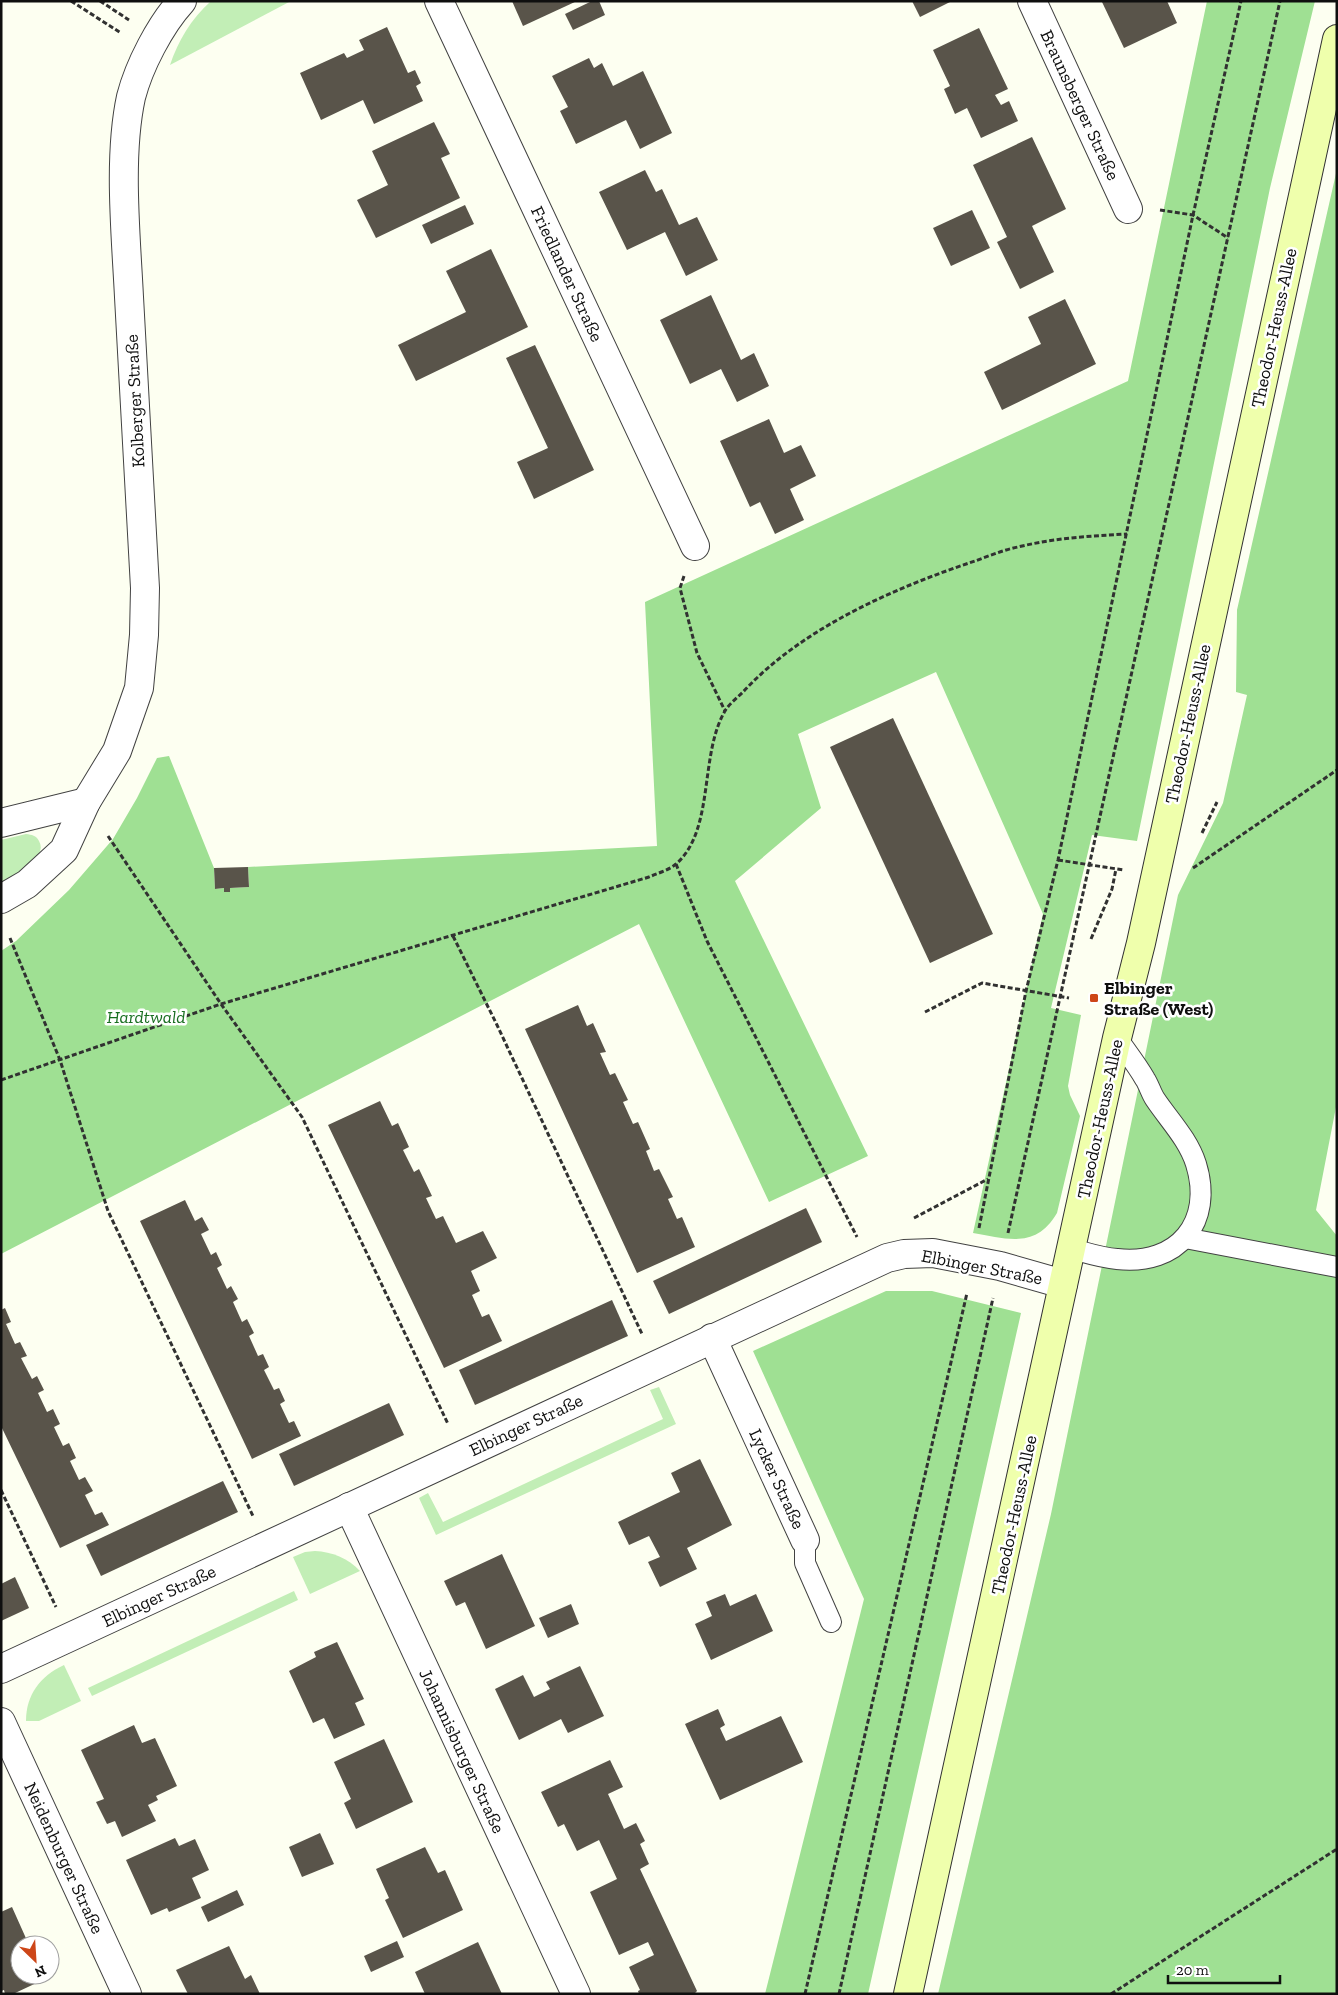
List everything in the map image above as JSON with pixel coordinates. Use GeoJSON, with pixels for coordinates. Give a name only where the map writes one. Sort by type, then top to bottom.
{"type":"FeatureCollection","features":[{"type":"Feature","properties":{"kind":"main road","name":"Theodor-Heuss-Allee"},"geometry":{"type":"LineString","coordinates":[[908,1994],[1117,1038],[1141,943],[1337,39]]}},
{"type":"Feature","properties":{"kind":"street","name":"Kolberger Straße"},"geometry":{"type":"LineString","coordinates":[[1,899],[27,884],[64,850],[86,802],[117,751],[139,688],[144,635],[145,588],[127,254],[126,130],[132,96],[149,50],[174,10],[182,1]]}},
{"type":"Feature","properties":{"kind":"street","name":"Friedlander Straße"},"geometry":{"type":"LineString","coordinates":[[439,1],[695,546]]}},
{"type":"Feature","properties":{"kind":"street","name":"Braunsberger Straße"},"geometry":{"type":"LineString","coordinates":[[1032,1],[1128,209]]}},
{"type":"Feature","properties":{"kind":"street"},"geometry":{"type":"LineString","coordinates":[[1,823],[86,802]]}},
{"type":"Feature","properties":{"kind":"street","name":"Elbinger Straße"},"geometry":{"type":"LineString","coordinates":[[1,1669],[887,1258],[918,1252],[933,1253],[1000,1266],[1063,1284]]}},
{"type":"Feature","properties":{"kind":"street","name":"Lycker Straße"},"geometry":{"type":"LineString","coordinates":[[712,1338],[805,1540]]}},
{"type":"Feature","properties":{"kind":"street","name":"Johannisburger Straße"},"geometry":{"type":"LineString","coordinates":[[350,1507],[576,1994]]}},
{"type":"Feature","properties":{"kind":"street","name":"Neidenburger Straße"},"geometry":{"type":"LineString","coordinates":[[1,1722],[127,1994]]}},
{"type":"Feature","properties":{"kind":"lane"},"geometry":{"type":"LineString","coordinates":[[1072,1249],[1118,1260],[1145,1258],[1160,1254],[1185,1238],[1195,1224],[1200,1211],[1202,1194],[1196,1163],[1178,1128],[1155,1099],[1145,1079],[1117,1038]]}},
{"type":"Feature","properties":{"kind":"lane"},"geometry":{"type":"LineString","coordinates":[[1185,1238],[1337,1267]]}},
{"type":"Feature","properties":{"kind":"lane","name":"Lycker Straße"},"geometry":{"type":"LineString","coordinates":[[805,1540],[805,1563],[831,1622]]}},
{"type":"Feature","properties":{"kind":"path"},"geometry":{"type":"LineString","coordinates":[[71,1],[149,50]]}},
{"type":"Feature","properties":{"kind":"path"},"geometry":{"type":"LineString","coordinates":[[805,1994],[960,1328],[1026,991],[1058,860],[1241,1]]}},
{"type":"Feature","properties":{"kind":"path"},"geometry":{"type":"LineString","coordinates":[[839,1994],[1280,1]]}},
{"type":"Feature","properties":{"kind":"path"},"geometry":{"type":"LineString","coordinates":[[1194,215],[1228,238]]}},
{"type":"Feature","properties":{"kind":"path"},"geometry":{"type":"LineString","coordinates":[[1,1080],[221,1004],[649,877],[676,864],[693,844],[702,810],[712,747],[725,711],[756,678],[800,644],[849,613],[932,576],[1018,547],[1070,538],[1127,534]]}},
{"type":"Feature","properties":{"kind":"path"},"geometry":{"type":"LineString","coordinates":[[695,546],[680,588],[697,653],[725,711]]}},
{"type":"Feature","properties":{"kind":"path"},"geometry":{"type":"LineString","coordinates":[[1187,872],[1337,770]]}},
{"type":"Feature","properties":{"kind":"path"},"geometry":{"type":"LineString","coordinates":[[86,802],[221,1004],[302,1117],[463,1455]]}},
{"type":"Feature","properties":{"kind":"path"},"geometry":{"type":"LineString","coordinates":[[676,864],[707,941],[871,1265]]}},
{"type":"Feature","properties":{"kind":"path"},"geometry":{"type":"LineString","coordinates":[[1091,940],[1112,889],[1116,869]]}},
{"type":"Feature","properties":{"kind":"path"},"geometry":{"type":"LineString","coordinates":[[452,936],[501,1034],[656,1364]]}},
{"type":"Feature","properties":{"kind":"path"},"geometry":{"type":"LineString","coordinates":[[10,938],[60,1060],[108,1212],[268,1545]]}},
{"type":"Feature","properties":{"kind":"path"},"geometry":{"type":"LineString","coordinates":[[926,1012],[982,983],[1069,998]]}},
{"type":"Feature","properties":{"kind":"path"},"geometry":{"type":"LineString","coordinates":[[913,1219],[989,1179]]}},
{"type":"Feature","properties":{"kind":"path"},"geometry":{"type":"LineString","coordinates":[[1,1490],[71,1637]]}},
{"type":"Feature","properties":{"kind":"path"},"geometry":{"type":"LineString","coordinates":[[1111,1994],[1337,1850]]}},
{"type":"Feature","properties":{"kind":"green space"},"geometry":{"type":"Polygon","coordinates":[[[211,1],[291,1],[170,65],[186,31],[197,15],[211,1]]]}},
{"type":"Feature","properties":{"kind":"green space","name":"Hardtwald"},"geometry":{"type":"Polygon","coordinates":[[[1207,1],[1315,1],[1270,188],[1137,841],[1092,835],[1051,1008],[1081,1015],[1068,1086],[1080,1116],[1057,1213],[1049,1224],[1040,1232],[1020,1239],[973,1233],[1043,914],[936,672],[798,734],[821,808],[735,881],[868,1156],[769,1202],[639,924],[1,1254],[1,951],[16,941],[69,890],[113,839],[137,798],[157,758],[169,756],[214,868],[215,889],[224,888],[224,892],[230,888],[249,887],[248,867],[657,846],[645,602],[1128,381],[1207,1]]]}},
{"type":"Feature","properties":{"kind":"green space"},"geometry":{"type":"Polygon","coordinates":[[[1337,169],[1337,1102],[1316,1210],[1337,1236],[1337,1994],[938,1994],[1051,1514],[1178,895],[1223,803],[1247,695],[1236,692],[1237,610],[1337,169]]]}},
{"type":"Feature","properties":{"kind":"green space"},"geometry":{"type":"Polygon","coordinates":[[[26,834],[38,839],[41,847],[39,854],[29,866],[1,883],[1,840],[26,834]]]}},
{"type":"Feature","properties":{"kind":"green space"},"geometry":{"type":"Polygon","coordinates":[[[886,1291],[932,1291],[1021,1313],[868,1994],[765,1994],[864,1599],[753,1351],[886,1291]]]}},
{"type":"Feature","properties":{"kind":"green space"},"geometry":{"type":"Polygon","coordinates":[[[659,1387],[676,1424],[436,1535],[419,1498],[428,1493],[443,1522],[663,1419],[650,1390],[659,1387]]]}},
{"type":"Feature","properties":{"kind":"green space"},"geometry":{"type":"Polygon","coordinates":[[[315,1551],[339,1556],[360,1571],[310,1594],[293,1557],[305,1552],[315,1551]]]}},
{"type":"Feature","properties":{"kind":"green space"},"geometry":{"type":"Polygon","coordinates":[[[294,1591],[298,1600],[92,1696],[88,1688],[294,1591]]]}},
{"type":"Feature","properties":{"kind":"green space"},"geometry":{"type":"Polygon","coordinates":[[[64,1665],[81,1701],[39,1721],[26,1721],[29,1703],[36,1687],[55,1669],[64,1665]]]}},
{"type":"Feature","properties":{"kind":"building"},"geometry":{"type":"Polygon","coordinates":[[[512,1],[577,1],[523,26],[512,1]]]}},
{"type":"Feature","properties":{"kind":"building"},"geometry":{"type":"Polygon","coordinates":[[[592,1],[599,1],[605,15],[573,30],[565,14],[592,1]]]}},
{"type":"Feature","properties":{"kind":"building"},"geometry":{"type":"Polygon","coordinates":[[[912,1],[952,1],[920,17],[912,1]]]}},
{"type":"Feature","properties":{"kind":"building"},"geometry":{"type":"Polygon","coordinates":[[[1167,1],[1177,23],[1124,48],[1102,2],[1167,1]]]}},
{"type":"Feature","properties":{"kind":"building"},"geometry":{"type":"Polygon","coordinates":[[[387,27],[408,73],[415,70],[421,83],[416,86],[423,101],[374,124],[363,100],[321,120],[300,73],[344,53],[347,58],[364,50],[359,40],[387,27]]]}},
{"type":"Feature","properties":{"kind":"building"},"geometry":{"type":"Polygon","coordinates":[[[979,28],[1008,89],[995,95],[1001,105],[1009,101],[1018,121],[981,138],[967,108],[955,114],[944,89],[950,86],[933,50],[979,28]]]}},
{"type":"Feature","properties":{"kind":"building"},"geometry":{"type":"Polygon","coordinates":[[[589,58],[594,68],[602,63],[613,86],[643,71],[672,133],[640,149],[626,120],[576,144],[560,111],[568,107],[552,76],[589,58]]]}},
{"type":"Feature","properties":{"kind":"building"},"geometry":{"type":"Polygon","coordinates":[[[434,122],[450,154],[441,158],[460,198],[376,238],[357,200],[388,185],[372,151],[434,122]]]}},
{"type":"Feature","properties":{"kind":"building"},"geometry":{"type":"Polygon","coordinates":[[[1032,137],[1066,209],[1032,226],[1054,272],[1020,289],[997,242],[1007,237],[973,165],[1032,137]]]}},
{"type":"Feature","properties":{"kind":"building"},"geometry":{"type":"Polygon","coordinates":[[[645,170],[656,192],[662,189],[679,225],[697,217],[718,260],[686,276],[665,232],[627,250],[599,192],[645,170]]]}},
{"type":"Feature","properties":{"kind":"building"},"geometry":{"type":"Polygon","coordinates":[[[465,205],[474,224],[431,244],[422,225],[465,205]]]}},
{"type":"Feature","properties":{"kind":"building"},"geometry":{"type":"Polygon","coordinates":[[[972,210],[990,248],[951,266],[933,228],[972,210]]]}},
{"type":"Feature","properties":{"kind":"building"},"geometry":{"type":"Polygon","coordinates":[[[491,249],[528,327],[416,381],[398,345],[466,312],[446,271],[491,249]]]}},
{"type":"Feature","properties":{"kind":"building"},"geometry":{"type":"Polygon","coordinates":[[[711,295],[741,360],[754,353],[769,386],[737,402],[721,369],[690,384],[660,320],[711,295]]]}},
{"type":"Feature","properties":{"kind":"building"},"geometry":{"type":"Polygon","coordinates":[[[1065,299],[1096,364],[1002,410],[984,372],[1041,344],[1028,317],[1065,299]]]}},
{"type":"Feature","properties":{"kind":"building"},"geometry":{"type":"Polygon","coordinates":[[[535,345],[594,470],[534,499],[517,462],[548,448],[506,358],[535,345]]]}},
{"type":"Feature","properties":{"kind":"building"},"geometry":{"type":"Polygon","coordinates":[[[769,419],[784,453],[801,445],[816,476],[790,489],[804,520],[775,534],[760,502],[750,507],[720,441],[769,419]]]}},
{"type":"Feature","properties":{"kind":"building"},"geometry":{"type":"Polygon","coordinates":[[[893,718],[993,934],[930,963],[830,747],[893,718]]]}},
{"type":"Feature","properties":{"kind":"building"},"geometry":{"type":"Polygon","coordinates":[[[248,867],[249,887],[230,888],[230,892],[224,892],[224,888],[215,889],[214,868],[248,867]]]}},
{"type":"Feature","properties":{"kind":"building"},"geometry":{"type":"Polygon","coordinates":[[[578,1005],[587,1026],[593,1023],[606,1052],[600,1053],[610,1075],[615,1073],[628,1100],[623,1102],[633,1124],[638,1122],[650,1149],[646,1151],[654,1171],[659,1169],[673,1197],[668,1199],[677,1219],[682,1217],[695,1247],[637,1273],[525,1029],[578,1005]]]}},
{"type":"Feature","properties":{"kind":"building"},"geometry":{"type":"Polygon","coordinates":[[[380,1101],[392,1126],[398,1123],[409,1147],[403,1150],[414,1172],[419,1169],[432,1196],[426,1198],[436,1219],[443,1216],[456,1243],[483,1231],[497,1258],[471,1271],[480,1291],[472,1295],[482,1317],[489,1314],[502,1341],[444,1368],[328,1125],[380,1101]]]}},
{"type":"Feature","properties":{"kind":"building"},"geometry":{"type":"Polygon","coordinates":[[[185,1200],[195,1221],[202,1217],[209,1230],[201,1234],[211,1255],[216,1252],[222,1265],[217,1268],[227,1289],[231,1286],[238,1299],[233,1302],[242,1322],[247,1319],[254,1333],[249,1336],[258,1356],[263,1354],[269,1367],[264,1370],[274,1390],[279,1388],[285,1401],[280,1404],[289,1423],[294,1421],[301,1436],[252,1459],[140,1221],[185,1200]]]}},
{"type":"Feature","properties":{"kind":"building"},"geometry":{"type":"Polygon","coordinates":[[[806,1208],[822,1242],[669,1314],[653,1281],[806,1208]]]}},
{"type":"Feature","properties":{"kind":"building"},"geometry":{"type":"Polygon","coordinates":[[[612,1300],[628,1336],[475,1405],[459,1370],[612,1300]]]}},
{"type":"Feature","properties":{"kind":"building"},"geometry":{"type":"Polygon","coordinates":[[[5,1308],[11,1322],[6,1324],[15,1344],[20,1342],[27,1356],[21,1358],[32,1379],[37,1376],[44,1390],[38,1393],[47,1412],[53,1409],[60,1424],[54,1427],[63,1446],[69,1443],[76,1458],[70,1461],[79,1480],[85,1477],[93,1491],[85,1495],[95,1515],[102,1512],[109,1525],[60,1548],[1,1426],[1,1310],[5,1308]]]}},
{"type":"Feature","properties":{"kind":"building"},"geometry":{"type":"Polygon","coordinates":[[[389,1403],[404,1435],[294,1486],[279,1454],[389,1403]]]}},
{"type":"Feature","properties":{"kind":"building"},"geometry":{"type":"Polygon","coordinates":[[[700,1459],[732,1525],[687,1548],[697,1569],[660,1587],[648,1562],[660,1557],[649,1536],[629,1545],[618,1522],[680,1492],[671,1473],[700,1459]]]}},
{"type":"Feature","properties":{"kind":"building"},"geometry":{"type":"Polygon","coordinates":[[[223,1481],[238,1512],[101,1576],[86,1545],[223,1481]]]}},
{"type":"Feature","properties":{"kind":"building"},"geometry":{"type":"Polygon","coordinates":[[[502,1554],[535,1626],[486,1649],[465,1602],[456,1606],[444,1581],[502,1554]]]}},
{"type":"Feature","properties":{"kind":"building"},"geometry":{"type":"Polygon","coordinates":[[[15,1577],[29,1608],[1,1621],[1,1584],[15,1577]]]}},
{"type":"Feature","properties":{"kind":"building"},"geometry":{"type":"Polygon","coordinates":[[[725,1594],[730,1606],[756,1594],[773,1631],[711,1660],[695,1624],[712,1616],[706,1602],[725,1594]]]}},
{"type":"Feature","properties":{"kind":"building"},"geometry":{"type":"Polygon","coordinates":[[[571,1604],[579,1624],[548,1638],[539,1618],[571,1604]]]}},
{"type":"Feature","properties":{"kind":"building"},"geometry":{"type":"Polygon","coordinates":[[[337,1642],[364,1699],[355,1703],[365,1725],[334,1739],[324,1718],[313,1723],[289,1671],[316,1657],[314,1652],[337,1642]]]}},
{"type":"Feature","properties":{"kind":"building"},"geometry":{"type":"Polygon","coordinates":[[[580,1666],[604,1716],[568,1733],[561,1719],[519,1740],[495,1689],[523,1675],[534,1697],[550,1689],[546,1682],[580,1666]]]}},
{"type":"Feature","properties":{"kind":"building"},"geometry":{"type":"Polygon","coordinates":[[[718,1709],[725,1725],[720,1728],[726,1741],[781,1716],[803,1762],[720,1800],[685,1724],[718,1709]]]}},
{"type":"Feature","properties":{"kind":"building"},"geometry":{"type":"Polygon","coordinates":[[[134,1725],[142,1743],[155,1738],[177,1786],[156,1796],[158,1800],[148,1805],[156,1821],[122,1837],[115,1821],[107,1824],[96,1802],[104,1799],[81,1750],[134,1725]]]}},
{"type":"Feature","properties":{"kind":"building"},"geometry":{"type":"Polygon","coordinates":[[[384,1739],[413,1802],[356,1829],[344,1803],[351,1799],[334,1762],[384,1739]]]}},
{"type":"Feature","properties":{"kind":"building"},"geometry":{"type":"Polygon","coordinates":[[[610,1760],[623,1787],[608,1794],[624,1829],[636,1823],[645,1841],[640,1844],[649,1864],[640,1869],[697,1991],[694,1994],[639,1994],[638,1991],[640,1990],[629,1967],[654,1955],[648,1942],[619,1955],[590,1892],[617,1879],[599,1840],[577,1851],[564,1824],[558,1827],[541,1792],[610,1760]]]}},
{"type":"Feature","properties":{"kind":"building"},"geometry":{"type":"Polygon","coordinates":[[[320,1833],[334,1864],[302,1877],[289,1847],[320,1833]]]}},
{"type":"Feature","properties":{"kind":"building"},"geometry":{"type":"Polygon","coordinates":[[[175,1838],[179,1846],[195,1839],[209,1870],[192,1878],[201,1898],[169,1912],[167,1908],[151,1915],[126,1860],[175,1838]]]}},
{"type":"Feature","properties":{"kind":"building"},"geometry":{"type":"Polygon","coordinates":[[[425,1847],[438,1873],[445,1870],[463,1910],[403,1938],[385,1900],[389,1898],[376,1869],[425,1847]]]}},
{"type":"Feature","properties":{"kind":"building"},"geometry":{"type":"Polygon","coordinates":[[[237,1890],[244,1905],[208,1922],[201,1907],[237,1890]]]}},
{"type":"Feature","properties":{"kind":"building"},"geometry":{"type":"Polygon","coordinates":[[[12,1907],[25,1935],[10,1935],[10,1985],[32,1985],[13,1994],[5,1994],[4,1990],[1,1991],[1,1912],[12,1907]]]}},
{"type":"Feature","properties":{"kind":"building"},"geometry":{"type":"Polygon","coordinates":[[[397,1941],[404,1957],[371,1972],[364,1956],[397,1941]]]}},
{"type":"Feature","properties":{"kind":"building"},"geometry":{"type":"Polygon","coordinates":[[[478,1942],[502,1994],[425,1994],[415,1972],[478,1942]]]}},
{"type":"Feature","properties":{"kind":"building"},"geometry":{"type":"Polygon","coordinates":[[[229,1946],[245,1979],[251,1975],[260,1994],[188,1994],[176,1970],[229,1946]]]}},
{"type":"Feature","properties":{"kind":"place","name":"Elbinger Straße (West)"},"geometry":{"type":"Point","coordinates":[1094,998]}}]}
